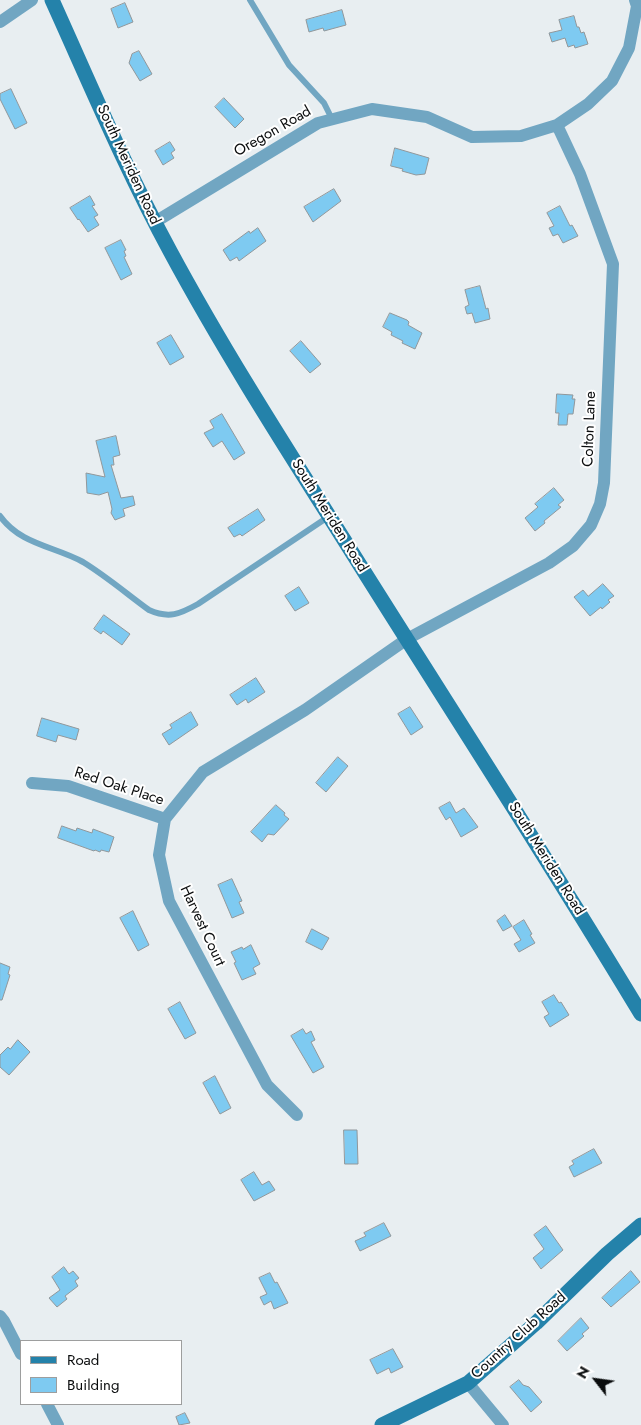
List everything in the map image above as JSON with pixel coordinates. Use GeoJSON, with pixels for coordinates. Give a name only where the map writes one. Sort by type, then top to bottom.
{"type":"FeatureCollection","features":[{"type":"Feature","properties":{"kind":"main road","name":"South Meriden Road"},"geometry":{"type":"LineString","coordinates":[[52,0],[155,222],[208,318],[330,517],[583,918],[641,1014]]}},
{"type":"Feature","properties":{"kind":"main road","name":"Country Club Road"},"geometry":{"type":"LineString","coordinates":[[382,1425],[468,1382],[536,1323],[607,1254],[641,1225]]}},
{"type":"Feature","properties":{"kind":"street"},"geometry":{"type":"LineString","coordinates":[[0,22],[32,0]]}},
{"type":"Feature","properties":{"kind":"street","name":"Oregon Road"},"geometry":{"type":"LineString","coordinates":[[155,222],[318,123],[372,109],[427,117],[472,137],[521,136],[557,125],[588,104],[612,81],[629,48],[637,6],[635,0]]}},
{"type":"Feature","properties":{"kind":"street","name":"Colton Lane"},"geometry":{"type":"LineString","coordinates":[[407,639],[549,563],[565,552],[573,546],[591,525],[600,504],[604,483],[613,264],[580,174],[557,125]]}},
{"type":"Feature","properties":{"kind":"street","name":"Harvest Court"},"geometry":{"type":"LineString","coordinates":[[297,1115],[267,1085],[169,901],[159,855],[165,819],[203,772],[305,710],[407,639]]}},
{"type":"Feature","properties":{"kind":"street","name":"Red Oak Place"},"geometry":{"type":"LineString","coordinates":[[32,783],[68,786],[165,819]]}},
{"type":"Feature","properties":{"kind":"street"},"geometry":{"type":"LineString","coordinates":[[0,1316],[20,1352]]}},
{"type":"Feature","properties":{"kind":"street"},"geometry":{"type":"LineString","coordinates":[[468,1382],[503,1425]]}},
{"type":"Feature","properties":{"kind":"street"},"geometry":{"type":"LineString","coordinates":[[48,1405],[58,1425]]}},
{"type":"Feature","properties":{"kind":"lane"},"geometry":{"type":"LineString","coordinates":[[250,0],[289,65],[324,103],[332,119]]}},
{"type":"Feature","properties":{"kind":"lane"},"geometry":{"type":"LineString","coordinates":[[0,516],[15,532],[83,562],[149,610],[160,614],[172,615],[184,612],[198,604],[330,517]]}},
{"type":"Feature","properties":{"kind":"building"},"geometry":{"type":"Polygon","coordinates":[[[125,3],[133,22],[118,28],[111,9],[125,3]]]}},
{"type":"Feature","properties":{"kind":"building"},"geometry":{"type":"Polygon","coordinates":[[[342,10],[346,25],[324,31],[323,28],[309,32],[306,20],[342,10]]]}},
{"type":"Feature","properties":{"kind":"building"},"geometry":{"type":"Polygon","coordinates":[[[574,16],[577,27],[579,27],[581,33],[584,32],[588,44],[575,48],[574,45],[568,47],[565,38],[552,42],[549,33],[562,30],[559,20],[574,16]]]}},
{"type":"Feature","properties":{"kind":"building"},"geometry":{"type":"Polygon","coordinates":[[[139,51],[152,74],[140,81],[129,63],[132,54],[139,51]]]}},
{"type":"Feature","properties":{"kind":"building"},"geometry":{"type":"Polygon","coordinates":[[[11,89],[27,123],[15,129],[0,99],[0,94],[11,89]]]}},
{"type":"Feature","properties":{"kind":"building"},"geometry":{"type":"Polygon","coordinates":[[[224,98],[244,119],[235,128],[215,107],[224,98]]]}},
{"type":"Feature","properties":{"kind":"building"},"geometry":{"type":"Polygon","coordinates":[[[170,142],[175,150],[171,153],[174,158],[163,165],[155,151],[170,142]]]}},
{"type":"Feature","properties":{"kind":"building"},"geometry":{"type":"Polygon","coordinates":[[[395,148],[429,158],[425,174],[416,175],[391,166],[395,148]]]}},
{"type":"Feature","properties":{"kind":"building"},"geometry":{"type":"Polygon","coordinates":[[[334,189],[341,201],[313,222],[304,207],[334,189]]]}},
{"type":"Feature","properties":{"kind":"building"},"geometry":{"type":"Polygon","coordinates":[[[90,196],[95,205],[92,206],[98,215],[94,217],[99,225],[88,232],[70,208],[90,196]]]}},
{"type":"Feature","properties":{"kind":"building"},"geometry":{"type":"Polygon","coordinates":[[[560,206],[570,226],[572,225],[578,236],[563,243],[558,234],[553,236],[549,228],[554,226],[547,213],[560,206]]]}},
{"type":"Feature","properties":{"kind":"building"},"geometry":{"type":"Polygon","coordinates":[[[258,228],[266,241],[239,261],[237,257],[230,261],[223,250],[249,231],[250,233],[258,228]]]}},
{"type":"Feature","properties":{"kind":"building"},"geometry":{"type":"Polygon","coordinates":[[[121,240],[126,250],[124,251],[126,256],[124,257],[132,274],[121,280],[105,248],[121,240]]]}},
{"type":"Feature","properties":{"kind":"building"},"geometry":{"type":"Polygon","coordinates":[[[480,286],[490,319],[475,323],[472,313],[467,314],[465,307],[469,305],[465,290],[480,286]]]}},
{"type":"Feature","properties":{"kind":"building"},"geometry":{"type":"Polygon","coordinates":[[[390,313],[407,320],[409,322],[408,325],[422,333],[415,349],[402,343],[403,341],[391,335],[392,332],[383,327],[390,313]]]}},
{"type":"Feature","properties":{"kind":"building"},"geometry":{"type":"Polygon","coordinates":[[[171,335],[184,357],[170,365],[157,343],[171,335]]]}},
{"type":"Feature","properties":{"kind":"building"},"geometry":{"type":"Polygon","coordinates":[[[301,341],[321,364],[310,373],[290,351],[301,341]]]}},
{"type":"Feature","properties":{"kind":"building"},"geometry":{"type":"Polygon","coordinates":[[[557,394],[573,395],[572,399],[575,399],[573,414],[568,414],[567,425],[558,425],[559,413],[556,413],[557,394]]]}},
{"type":"Feature","properties":{"kind":"building"},"geometry":{"type":"Polygon","coordinates":[[[222,414],[245,453],[234,460],[222,441],[213,447],[204,433],[214,428],[210,421],[222,414]]]}},
{"type":"Feature","properties":{"kind":"building"},"geometry":{"type":"Polygon","coordinates":[[[116,436],[120,455],[113,457],[114,465],[111,465],[121,498],[133,496],[135,505],[123,509],[125,516],[115,520],[111,513],[112,509],[108,492],[99,495],[87,493],[86,473],[105,477],[96,441],[116,436]]]}},
{"type":"Feature","properties":{"kind":"building"},"geometry":{"type":"Polygon","coordinates":[[[554,488],[564,500],[558,505],[561,507],[535,531],[525,518],[538,507],[535,504],[554,488]]]}},
{"type":"Feature","properties":{"kind":"building"},"geometry":{"type":"Polygon","coordinates":[[[258,509],[265,520],[242,536],[240,534],[234,537],[228,528],[258,509]]]}},
{"type":"Feature","properties":{"kind":"building"},"geometry":{"type":"Polygon","coordinates":[[[603,584],[614,596],[608,600],[610,602],[602,609],[601,607],[590,616],[574,597],[583,590],[588,596],[603,584]]]}},
{"type":"Feature","properties":{"kind":"building"},"geometry":{"type":"Polygon","coordinates":[[[299,587],[309,603],[295,611],[285,596],[299,587]]]}},
{"type":"Feature","properties":{"kind":"building"},"geometry":{"type":"Polygon","coordinates":[[[104,615],[130,634],[122,645],[103,631],[101,634],[94,629],[104,615]]]}},
{"type":"Feature","properties":{"kind":"building"},"geometry":{"type":"Polygon","coordinates":[[[256,678],[265,692],[248,703],[246,699],[237,705],[230,695],[256,678]]]}},
{"type":"Feature","properties":{"kind":"building"},"geometry":{"type":"Polygon","coordinates":[[[410,707],[423,727],[411,735],[398,714],[410,707]]]}},
{"type":"Feature","properties":{"kind":"building"},"geometry":{"type":"Polygon","coordinates":[[[191,712],[198,725],[169,745],[162,734],[172,728],[170,725],[191,712]]]}},
{"type":"Feature","properties":{"kind":"building"},"geometry":{"type":"Polygon","coordinates":[[[42,718],[79,729],[76,740],[58,735],[56,742],[37,736],[42,718]]]}},
{"type":"Feature","properties":{"kind":"building"},"geometry":{"type":"Polygon","coordinates":[[[338,757],[348,766],[326,792],[316,783],[338,757]]]}},
{"type":"Feature","properties":{"kind":"building"},"geometry":{"type":"Polygon","coordinates":[[[450,802],[456,813],[464,808],[478,827],[461,837],[450,817],[446,820],[439,808],[450,802]]]}},
{"type":"Feature","properties":{"kind":"building"},"geometry":{"type":"Polygon","coordinates":[[[276,805],[289,819],[274,835],[268,834],[262,842],[251,832],[276,805]]]}},
{"type":"Feature","properties":{"kind":"building"},"geometry":{"type":"Polygon","coordinates":[[[62,826],[76,831],[77,828],[92,833],[93,829],[114,837],[109,852],[94,851],[58,838],[62,826]]]}},
{"type":"Feature","properties":{"kind":"building"},"geometry":{"type":"Polygon","coordinates":[[[232,879],[242,901],[239,902],[244,913],[232,918],[218,885],[232,879]]]}},
{"type":"Feature","properties":{"kind":"building"},"geometry":{"type":"Polygon","coordinates":[[[133,911],[149,945],[138,951],[120,918],[133,911]]]}},
{"type":"Feature","properties":{"kind":"building"},"geometry":{"type":"Polygon","coordinates":[[[505,915],[512,926],[503,931],[497,921],[505,915]]]}},
{"type":"Feature","properties":{"kind":"building"},"geometry":{"type":"Polygon","coordinates":[[[524,920],[535,943],[519,952],[514,944],[521,940],[513,927],[524,920]]]}},
{"type":"Feature","properties":{"kind":"building"},"geometry":{"type":"Polygon","coordinates":[[[312,929],[329,938],[322,950],[306,942],[312,929]]]}},
{"type":"Feature","properties":{"kind":"building"},"geometry":{"type":"Polygon","coordinates":[[[251,945],[260,964],[253,968],[256,974],[242,980],[231,952],[251,945]]]}},
{"type":"Feature","properties":{"kind":"building"},"geometry":{"type":"Polygon","coordinates":[[[0,963],[10,967],[8,974],[10,975],[2,1000],[0,1000],[0,963]]]}},
{"type":"Feature","properties":{"kind":"building"},"geometry":{"type":"Polygon","coordinates":[[[554,995],[569,1015],[550,1027],[544,1017],[549,1014],[542,1002],[554,995]]]}},
{"type":"Feature","properties":{"kind":"building"},"geometry":{"type":"Polygon","coordinates":[[[180,1002],[196,1033],[185,1039],[168,1009],[180,1002]]]}},
{"type":"Feature","properties":{"kind":"building"},"geometry":{"type":"Polygon","coordinates":[[[303,1029],[306,1034],[311,1031],[315,1040],[311,1042],[324,1067],[313,1073],[291,1036],[303,1029]]]}},
{"type":"Feature","properties":{"kind":"building"},"geometry":{"type":"Polygon","coordinates":[[[18,1040],[30,1052],[9,1075],[0,1067],[0,1055],[8,1047],[10,1049],[18,1040]]]}},
{"type":"Feature","properties":{"kind":"building"},"geometry":{"type":"Polygon","coordinates":[[[215,1076],[231,1108],[220,1114],[203,1083],[215,1076]]]}},
{"type":"Feature","properties":{"kind":"building"},"geometry":{"type":"Polygon","coordinates":[[[344,1130],[357,1130],[358,1164],[345,1164],[344,1130]]]}},
{"type":"Feature","properties":{"kind":"building"},"geometry":{"type":"Polygon","coordinates":[[[594,1149],[602,1163],[574,1177],[569,1167],[574,1164],[572,1161],[594,1149]]]}},
{"type":"Feature","properties":{"kind":"building"},"geometry":{"type":"Polygon","coordinates":[[[254,1172],[262,1185],[269,1181],[275,1190],[254,1201],[241,1180],[254,1172]]]}},
{"type":"Feature","properties":{"kind":"building"},"geometry":{"type":"Polygon","coordinates":[[[384,1223],[391,1236],[360,1251],[355,1241],[366,1236],[364,1233],[384,1223]]]}},
{"type":"Feature","properties":{"kind":"building"},"geometry":{"type":"Polygon","coordinates":[[[546,1226],[563,1250],[541,1269],[533,1258],[544,1249],[534,1235],[546,1226]]]}},
{"type":"Feature","properties":{"kind":"building"},"geometry":{"type":"Polygon","coordinates":[[[64,1267],[69,1274],[73,1271],[79,1278],[75,1281],[78,1286],[65,1296],[67,1299],[57,1307],[49,1298],[60,1290],[52,1277],[64,1267]]]}},
{"type":"Feature","properties":{"kind":"building"},"geometry":{"type":"Polygon","coordinates":[[[631,1271],[640,1282],[611,1307],[602,1298],[631,1271]]]}},
{"type":"Feature","properties":{"kind":"building"},"geometry":{"type":"Polygon","coordinates":[[[270,1273],[288,1303],[274,1309],[271,1301],[264,1305],[260,1297],[267,1294],[259,1278],[270,1273]]]}},
{"type":"Feature","properties":{"kind":"building"},"geometry":{"type":"Polygon","coordinates":[[[581,1318],[589,1328],[582,1334],[584,1336],[567,1351],[558,1341],[581,1318]]]}},
{"type":"Feature","properties":{"kind":"building"},"geometry":{"type":"Polygon","coordinates":[[[393,1349],[403,1367],[391,1373],[389,1368],[377,1374],[370,1360],[393,1349]]]}},
{"type":"Feature","properties":{"kind":"building"},"geometry":{"type":"Polygon","coordinates":[[[519,1380],[523,1385],[529,1387],[542,1402],[531,1412],[510,1387],[519,1380]]]}},
{"type":"Feature","properties":{"kind":"building"},"geometry":{"type":"Polygon","coordinates":[[[185,1413],[190,1423],[179,1425],[176,1417],[185,1413]]]}}]}
